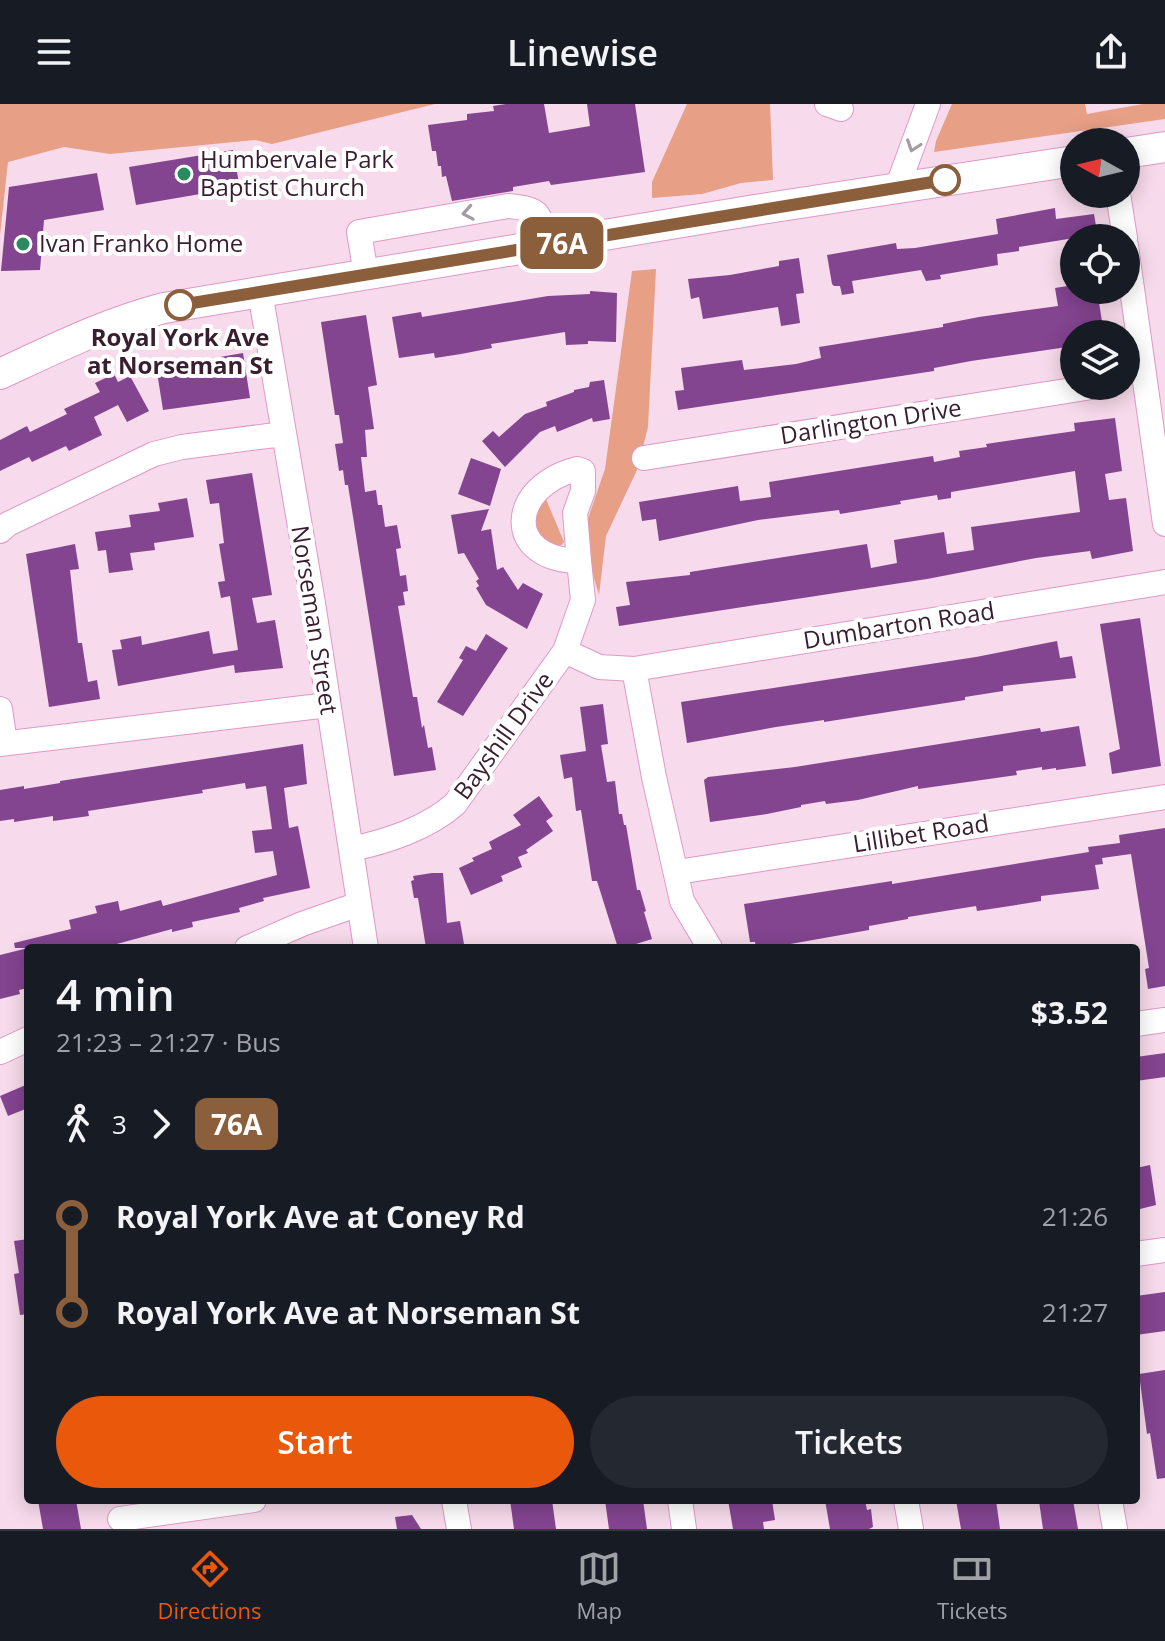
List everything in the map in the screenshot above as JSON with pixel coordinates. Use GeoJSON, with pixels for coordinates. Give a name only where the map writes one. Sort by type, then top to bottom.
{"type":"FeatureCollection","features":[{"type":"Feature","properties":{"kind":"main road"},"geometry":{"type":"LineString","coordinates":[[1140,151],[1165,147]]}},
{"type":"Feature","properties":{"kind":"main road"},"geometry":{"type":"LineString","coordinates":[[0,374],[77,338],[127,318],[164,308],[1060,163]]}},
{"type":"Feature","properties":{"kind":"street"},"geometry":{"type":"LineString","coordinates":[[897,188],[928,104]]}},
{"type":"Feature","properties":{"kind":"street"},"geometry":{"type":"LineString","coordinates":[[366,274],[359,232],[508,206],[530,208],[536,212],[541,219],[544,246]]}},
{"type":"Feature","properties":{"kind":"street","name":"Norseman Street"},"geometry":{"type":"LineString","coordinates":[[260,292],[365,944]]}},
{"type":"Feature","properties":{"kind":"street","name":"Darlington Drive"},"geometry":{"type":"LineString","coordinates":[[644,458],[1060,392]]}},
{"type":"Feature","properties":{"kind":"street"},"geometry":{"type":"LineString","coordinates":[[1140,400],[1165,524]]}},
{"type":"Feature","properties":{"kind":"street"},"geometry":{"type":"LineString","coordinates":[[0,531],[8,524],[154,454],[182,447],[283,434]]}},
{"type":"Feature","properties":{"kind":"street","name":"Bayshill Drive"},"geometry":{"type":"LineString","coordinates":[[351,849],[380,844],[441,815],[455,804],[565,651],[583,600],[579,561]]}},
{"type":"Feature","properties":{"kind":"street","name":"Dumbarton Road"},"geometry":{"type":"LineString","coordinates":[[565,651],[599,667],[634,669],[1165,582]]}},
{"type":"Feature","properties":{"kind":"street"},"geometry":{"type":"LineString","coordinates":[[634,669],[682,901],[705,944]]}},
{"type":"Feature","properties":{"kind":"street"},"geometry":{"type":"LineString","coordinates":[[0,709],[3,743],[328,705]]}},
{"type":"Feature","properties":{"kind":"street","name":"Lillibet Road"},"geometry":{"type":"LineString","coordinates":[[677,872],[1165,797]]}},
{"type":"Feature","properties":{"kind":"street"},"geometry":{"type":"LineString","coordinates":[[256,944],[359,904]]}},
{"type":"Feature","properties":{"kind":"street"},"geometry":{"type":"LineString","coordinates":[[1140,1023],[1165,1020]]}},
{"type":"Feature","properties":{"kind":"street"},"geometry":{"type":"LineString","coordinates":[[0,1052],[24,1041]]}},
{"type":"Feature","properties":{"kind":"street"},"geometry":{"type":"LineString","coordinates":[[1140,1253],[1165,1250]]}},
{"type":"Feature","properties":{"kind":"street"},"geometry":{"type":"LineString","coordinates":[[119,1516],[220,1504]]}},
{"type":"Feature","properties":{"kind":"street"},"geometry":{"type":"LineString","coordinates":[[455,1504],[459,1529]]}},
{"type":"Feature","properties":{"kind":"street"},"geometry":{"type":"LineString","coordinates":[[681,1504],[684,1529]]}},
{"type":"Feature","properties":{"kind":"street"},"geometry":{"type":"LineString","coordinates":[[907,1504],[911,1529]]}},
{"type":"Feature","properties":{"kind":"street"},"geometry":{"type":"LineString","coordinates":[[1111,1504],[1115,1529]]}},
{"type":"Feature","properties":{"kind":"shaded area"},"geometry":{"type":"Polygon","coordinates":[[[0,104],[435,104],[272,144],[255,140],[110,154],[64,147],[8,162],[0,235],[0,104]]]}},
{"type":"Feature","properties":{"kind":"shaded area"},"geometry":{"type":"Polygon","coordinates":[[[687,104],[770,104],[773,180],[741,183],[702,194],[652,198],[652,182],[687,104]]]}},
{"type":"Feature","properties":{"kind":"shaded area"},"geometry":{"type":"Polygon","coordinates":[[[952,104],[1085,104],[1087,114],[1143,104],[1165,104],[1165,119],[1102,128],[1060,128],[1060,134],[934,152],[952,104]]]}},
{"type":"Feature","properties":{"kind":"shaded area"},"geometry":{"type":"Polygon","coordinates":[[[656,269],[648,427],[637,470],[606,536],[599,595],[586,551],[585,527],[605,469],[632,271],[656,269]]]}},
{"type":"Feature","properties":{"kind":"shaded area"},"geometry":{"type":"Polygon","coordinates":[[[543,492],[564,542],[557,550],[546,545],[533,526],[543,492]]]}},
{"type":"Feature","properties":{"kind":"building"},"geometry":{"type":"Polygon","coordinates":[[[544,104],[549,133],[590,126],[587,104],[635,104],[645,172],[551,185],[549,181],[513,187],[513,191],[452,201],[446,176],[442,177],[441,166],[438,166],[436,151],[432,151],[428,125],[467,120],[467,114],[494,111],[493,106],[544,104]]]}},
{"type":"Feature","properties":{"kind":"building","name":"Humbervale Park Baptist Church"},"geometry":{"type":"Polygon","coordinates":[[[233,150],[239,183],[211,188],[212,192],[136,205],[129,167],[233,150]]]}},
{"type":"Feature","properties":{"kind":"building","name":"Ivan Franko Home"},"geometry":{"type":"Polygon","coordinates":[[[97,173],[104,210],[44,220],[40,270],[1,271],[9,187],[97,173]]]}},
{"type":"Feature","properties":{"kind":"building"},"geometry":{"type":"Polygon","coordinates":[[[1055,208],[1056,219],[1094,214],[1096,224],[1060,224],[1060,240],[997,254],[998,265],[940,275],[941,279],[926,281],[921,270],[852,281],[854,293],[842,295],[840,286],[832,284],[827,255],[896,243],[897,249],[915,248],[998,234],[996,219],[1055,208]]]}},
{"type":"Feature","properties":{"kind":"building"},"geometry":{"type":"Polygon","coordinates":[[[799,258],[804,293],[796,294],[800,323],[781,326],[778,307],[703,319],[699,297],[691,299],[688,279],[779,266],[779,261],[799,258]]]}},
{"type":"Feature","properties":{"kind":"building"},"geometry":{"type":"Polygon","coordinates":[[[1060,287],[1060,304],[1099,304],[1102,320],[1060,320],[1060,348],[971,361],[934,368],[934,371],[678,410],[675,391],[684,390],[681,368],[742,360],[744,370],[796,364],[821,358],[819,347],[943,327],[943,324],[979,317],[1058,306],[1055,288],[1060,287]]]}},
{"type":"Feature","properties":{"kind":"building"},"geometry":{"type":"Polygon","coordinates":[[[590,291],[617,293],[616,342],[588,341],[588,344],[566,345],[565,332],[491,344],[492,348],[461,354],[435,358],[434,353],[399,358],[392,317],[421,312],[422,317],[548,296],[590,294],[590,291]]]}},
{"type":"Feature","properties":{"kind":"building"},"geometry":{"type":"Polygon","coordinates":[[[366,315],[377,385],[368,387],[374,429],[365,430],[367,457],[361,457],[365,492],[376,490],[385,527],[397,525],[401,548],[396,549],[400,576],[406,575],[408,591],[403,592],[405,605],[398,606],[413,697],[417,697],[422,728],[424,725],[436,770],[394,776],[348,485],[345,485],[343,470],[339,471],[335,444],[343,443],[339,415],[335,415],[321,322],[366,315]]]}},
{"type":"Feature","properties":{"kind":"building"},"geometry":{"type":"Polygon","coordinates":[[[243,353],[250,398],[163,410],[157,372],[222,365],[220,357],[243,353]]]}},
{"type":"Feature","properties":{"kind":"building"},"geometry":{"type":"Polygon","coordinates":[[[114,374],[118,382],[130,376],[149,411],[127,422],[118,405],[94,417],[102,435],[69,451],[66,446],[32,462],[29,457],[0,471],[0,440],[27,426],[30,432],[67,414],[64,409],[100,392],[95,383],[114,374]]]}},
{"type":"Feature","properties":{"kind":"building"},"geometry":{"type":"Polygon","coordinates":[[[604,380],[610,419],[593,422],[592,418],[557,432],[555,426],[540,432],[505,467],[482,441],[493,431],[499,437],[525,414],[547,406],[546,402],[589,387],[590,382],[604,380]]]}},
{"type":"Feature","properties":{"kind":"building"},"geometry":{"type":"Polygon","coordinates":[[[1115,418],[1122,471],[1105,474],[1109,500],[1126,498],[1133,551],[1092,559],[1090,551],[1036,558],[927,579],[619,626],[616,607],[630,605],[626,582],[690,575],[690,572],[867,544],[871,568],[897,563],[894,540],[944,532],[947,554],[974,550],[971,527],[1080,512],[1075,471],[951,492],[951,498],[938,500],[937,495],[840,514],[839,510],[758,520],[659,541],[656,519],[642,521],[639,502],[738,486],[740,501],[771,497],[769,482],[933,456],[934,462],[960,457],[959,451],[987,447],[986,444],[1075,431],[1074,423],[1115,418]]]}},
{"type":"Feature","properties":{"kind":"building"},"geometry":{"type":"Polygon","coordinates":[[[471,458],[501,469],[490,506],[458,494],[471,458]]]}},
{"type":"Feature","properties":{"kind":"building"},"geometry":{"type":"Polygon","coordinates":[[[252,473],[272,595],[252,598],[257,623],[275,620],[283,668],[235,673],[234,665],[118,686],[112,650],[122,649],[120,640],[141,636],[142,645],[209,631],[213,654],[238,650],[230,596],[221,598],[218,582],[225,581],[219,544],[224,543],[219,503],[210,504],[206,480],[252,473]]]}},
{"type":"Feature","properties":{"kind":"building"},"geometry":{"type":"Polygon","coordinates":[[[187,498],[194,537],[154,543],[155,550],[130,553],[133,570],[109,573],[106,550],[98,551],[95,532],[131,527],[129,515],[160,511],[158,503],[187,498]]]}},
{"type":"Feature","properties":{"kind":"building"},"geometry":{"type":"Polygon","coordinates":[[[489,509],[481,531],[491,529],[497,570],[503,567],[518,590],[523,583],[543,594],[527,629],[486,605],[476,588],[479,579],[464,553],[458,554],[451,515],[489,509]]]}},
{"type":"Feature","properties":{"kind":"building"},"geometry":{"type":"Polygon","coordinates":[[[75,544],[79,569],[70,570],[78,643],[82,643],[88,682],[97,680],[100,699],[49,707],[26,554],[75,544]]]}},
{"type":"Feature","properties":{"kind":"building"},"geometry":{"type":"Polygon","coordinates":[[[1140,618],[1161,766],[1112,774],[1109,753],[1120,749],[1100,624],[1140,618]]]}},
{"type":"Feature","properties":{"kind":"building"},"geometry":{"type":"Polygon","coordinates":[[[486,634],[508,648],[463,716],[437,702],[463,660],[459,658],[466,646],[476,651],[486,634]]]}},
{"type":"Feature","properties":{"kind":"building"},"geometry":{"type":"Polygon","coordinates":[[[1057,641],[1060,658],[1072,656],[1076,678],[1003,686],[1003,691],[965,697],[965,700],[687,743],[681,702],[976,657],[1057,641]]]}},
{"type":"Feature","properties":{"kind":"building"},"geometry":{"type":"Polygon","coordinates":[[[603,704],[608,744],[601,745],[607,782],[615,781],[619,814],[622,814],[626,825],[637,890],[640,890],[652,939],[636,944],[617,944],[597,881],[592,881],[581,810],[576,811],[572,777],[564,779],[560,755],[586,751],[580,707],[603,704]]]}},
{"type":"Feature","properties":{"kind":"building"},"geometry":{"type":"Polygon","coordinates":[[[1079,726],[1086,766],[1056,770],[1042,770],[1042,767],[1016,771],[1017,775],[918,789],[918,786],[858,800],[826,804],[825,801],[710,822],[704,780],[708,777],[795,767],[1040,728],[1041,732],[1079,726]]]}},
{"type":"Feature","properties":{"kind":"building"},"geometry":{"type":"Polygon","coordinates":[[[303,744],[307,784],[284,788],[289,828],[298,826],[310,888],[263,898],[264,901],[239,908],[240,912],[192,922],[193,927],[172,932],[172,929],[117,944],[24,944],[24,948],[15,948],[14,943],[71,929],[69,920],[97,913],[95,906],[118,901],[120,911],[161,900],[163,906],[277,875],[273,851],[255,853],[252,831],[272,829],[266,786],[246,789],[245,783],[202,790],[203,793],[88,811],[89,816],[53,821],[53,816],[0,821],[0,790],[24,786],[24,789],[303,744]]]}},
{"type":"Feature","properties":{"kind":"building"},"geometry":{"type":"Polygon","coordinates":[[[539,796],[553,816],[546,821],[553,831],[526,850],[528,853],[518,857],[522,867],[501,876],[503,881],[471,895],[459,868],[492,849],[489,842],[521,825],[513,815],[539,796]]]}},
{"type":"Feature","properties":{"kind":"building"},"geometry":{"type":"Polygon","coordinates":[[[1165,828],[1165,986],[1148,989],[1145,969],[1149,968],[1131,854],[1102,858],[1103,864],[1095,865],[1099,889],[1041,896],[1041,901],[977,911],[976,906],[908,917],[869,926],[869,930],[790,944],[750,942],[744,904],[1089,852],[1088,847],[1120,843],[1119,835],[1165,828]]]}},
{"type":"Feature","properties":{"kind":"building"},"geometry":{"type":"Polygon","coordinates":[[[443,873],[447,923],[460,921],[464,944],[425,944],[418,898],[414,898],[413,876],[443,873]]]}},
{"type":"Feature","properties":{"kind":"building"},"geometry":{"type":"Polygon","coordinates":[[[24,949],[24,989],[19,990],[20,994],[0,999],[0,955],[24,949]]]}},
{"type":"Feature","properties":{"kind":"building"},"geometry":{"type":"Polygon","coordinates":[[[1165,1053],[1165,1077],[1140,1080],[1140,1056],[1165,1053]]]}},
{"type":"Feature","properties":{"kind":"building"},"geometry":{"type":"Polygon","coordinates":[[[24,1086],[24,1110],[8,1116],[0,1096],[24,1086]]]}},
{"type":"Feature","properties":{"kind":"building"},"geometry":{"type":"Polygon","coordinates":[[[1150,1165],[1156,1205],[1140,1209],[1140,1167],[1150,1165]]]}},
{"type":"Feature","properties":{"kind":"building"},"geometry":{"type":"Polygon","coordinates":[[[24,1240],[24,1314],[20,1315],[14,1274],[19,1273],[14,1241],[24,1240]]]}},
{"type":"Feature","properties":{"kind":"building"},"geometry":{"type":"Polygon","coordinates":[[[1165,1292],[1165,1331],[1140,1334],[1140,1295],[1165,1292]]]}},
{"type":"Feature","properties":{"kind":"building"},"geometry":{"type":"Polygon","coordinates":[[[1165,1370],[1165,1478],[1157,1479],[1150,1433],[1147,1434],[1140,1374],[1165,1370]]]}},
{"type":"Feature","properties":{"kind":"building"},"geometry":{"type":"Polygon","coordinates":[[[39,1504],[77,1504],[81,1529],[43,1529],[39,1504]]]}},
{"type":"Feature","properties":{"kind":"building"},"geometry":{"type":"Polygon","coordinates":[[[511,1504],[553,1504],[556,1529],[514,1529],[511,1504]]]}},
{"type":"Feature","properties":{"kind":"building"},"geometry":{"type":"Polygon","coordinates":[[[606,1504],[644,1504],[647,1529],[609,1529],[606,1504]]]}},
{"type":"Feature","properties":{"kind":"building"},"geometry":{"type":"Polygon","coordinates":[[[729,1504],[773,1504],[775,1520],[763,1522],[764,1529],[733,1529],[729,1504]]]}},
{"type":"Feature","properties":{"kind":"building"},"geometry":{"type":"Polygon","coordinates":[[[826,1504],[866,1504],[867,1510],[871,1509],[873,1527],[869,1529],[830,1529],[826,1504]]]}},
{"type":"Feature","properties":{"kind":"building"},"geometry":{"type":"Polygon","coordinates":[[[957,1504],[997,1504],[1000,1529],[961,1529],[957,1504]]]}},
{"type":"Feature","properties":{"kind":"building"},"geometry":{"type":"Polygon","coordinates":[[[1039,1504],[1074,1504],[1078,1529],[1043,1529],[1039,1504]]]}},
{"type":"Feature","properties":{"kind":"building"},"geometry":{"type":"Polygon","coordinates":[[[412,1515],[421,1529],[397,1529],[395,1517],[412,1515]]]}},
{"type":"Feature","properties":{"kind":"bus line","name":"76A"},"geometry":{"type":"LineString","coordinates":[[180,305],[945,180]]}},
{"type":"Feature","properties":{"kind":"place","name":"Humbervale Park Baptist Church"},"geometry":{"type":"Point","coordinates":[184,174]}},
{"type":"Feature","properties":{"kind":"place","name":"Ivan Franko Home"},"geometry":{"type":"Point","coordinates":[23,244]}},
{"type":"Feature","properties":{"kind":"place","name":"Royal York Ave at Norseman St"},"geometry":{"type":"Point","coordinates":[180,305]}}]}
